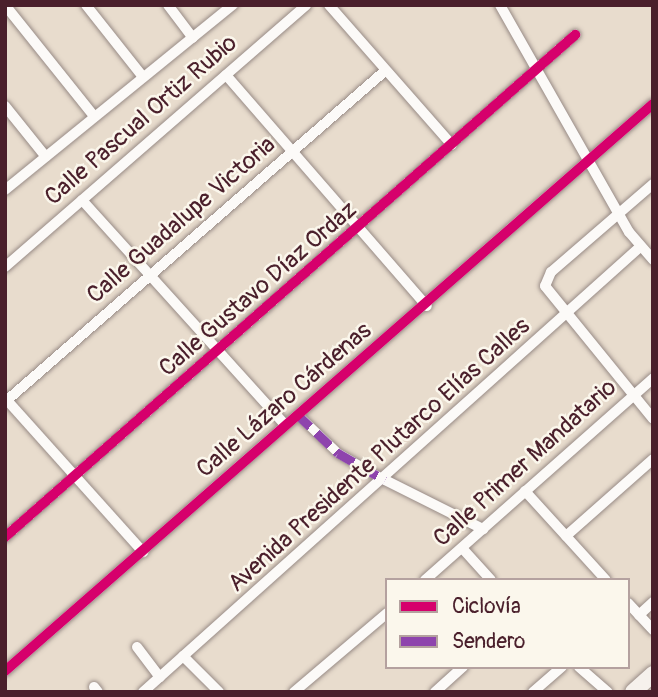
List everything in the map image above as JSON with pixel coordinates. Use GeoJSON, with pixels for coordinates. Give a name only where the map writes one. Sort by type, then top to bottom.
{"type":"FeatureCollection","features":[{"type":"Feature","properties":{"kind":"main road"},"geometry":{"type":"LineString","coordinates":[[633,692],[653,674]]}},
{"type":"Feature","properties":{"kind":"street"},"geometry":{"type":"LineString","coordinates":[[5,5],[94,116]]}},
{"type":"Feature","properties":{"kind":"street"},"geometry":{"type":"LineString","coordinates":[[86,5],[144,77]]}},
{"type":"Feature","properties":{"kind":"street"},"geometry":{"type":"LineString","coordinates":[[168,5],[193,38]]}},
{"type":"Feature","properties":{"kind":"street"},"geometry":{"type":"LineString","coordinates":[[5,190],[233,5]]}},
{"type":"Feature","properties":{"kind":"street","name":"Calle Pascual Ortiz Rubio"},"geometry":{"type":"LineString","coordinates":[[5,267],[306,5]]}},
{"type":"Feature","properties":{"kind":"street"},"geometry":{"type":"LineString","coordinates":[[329,5],[452,145]]}},
{"type":"Feature","properties":{"kind":"street"},"geometry":{"type":"LineString","coordinates":[[500,5],[617,213],[639,247],[653,260]]}},
{"type":"Feature","properties":{"kind":"street","name":"Calle Gustavo Díaz Ordaz"},"geometry":{"type":"LineString","coordinates":[[5,537],[360,228],[575,35]]}},
{"type":"Feature","properties":{"kind":"street","name":"Calle Guadalupe Victoria"},"geometry":{"type":"LineString","coordinates":[[6,400],[386,70]]}},
{"type":"Feature","properties":{"kind":"street"},"geometry":{"type":"LineString","coordinates":[[226,75],[427,306]]}},
{"type":"Feature","properties":{"kind":"street","name":"Calle Lázaro Cárdenas"},"geometry":{"type":"LineString","coordinates":[[5,671],[297,414],[427,306],[653,104]]}},
{"type":"Feature","properties":{"kind":"street"},"geometry":{"type":"LineString","coordinates":[[5,106],[46,157]]}},
{"type":"Feature","properties":{"kind":"street"},"geometry":{"type":"LineString","coordinates":[[653,184],[548,275],[547,296],[653,419]]}},
{"type":"Feature","properties":{"kind":"street"},"geometry":{"type":"LineString","coordinates":[[82,200],[216,352],[285,425]]}},
{"type":"Feature","properties":{"kind":"street","name":"Avenida Presidente Plutarco Elías Calles"},"geometry":{"type":"LineString","coordinates":[[143,692],[386,480],[639,247]]}},
{"type":"Feature","properties":{"kind":"street","name":"Calle Primer Mandatario"},"geometry":{"type":"LineString","coordinates":[[427,578],[653,378]]}},
{"type":"Feature","properties":{"kind":"street"},"geometry":{"type":"LineString","coordinates":[[6,400],[143,552]]}},
{"type":"Feature","properties":{"kind":"street"},"geometry":{"type":"LineString","coordinates":[[297,414],[338,453],[483,529]]}},
{"type":"Feature","properties":{"kind":"street"},"geometry":{"type":"LineString","coordinates":[[566,536],[653,459]]}},
{"type":"Feature","properties":{"kind":"street"},"geometry":{"type":"LineString","coordinates":[[525,491],[604,578]]}},
{"type":"Feature","properties":{"kind":"street"},"geometry":{"type":"LineString","coordinates":[[462,548],[489,578]]}},
{"type":"Feature","properties":{"kind":"street"},"geometry":{"type":"LineString","coordinates":[[639,615],[653,602]]}},
{"type":"Feature","properties":{"kind":"street"},"geometry":{"type":"LineString","coordinates":[[630,605],[653,630]]}},
{"type":"Feature","properties":{"kind":"street"},"geometry":{"type":"LineString","coordinates":[[295,692],[385,615]]}},
{"type":"Feature","properties":{"kind":"street"},"geometry":{"type":"LineString","coordinates":[[137,647],[160,677]]}},
{"type":"Feature","properties":{"kind":"street"},"geometry":{"type":"LineString","coordinates":[[183,656],[219,692]]}},
{"type":"Feature","properties":{"kind":"street"},"geometry":{"type":"LineString","coordinates":[[435,692],[461,669]]}},
{"type":"Feature","properties":{"kind":"street"},"geometry":{"type":"LineString","coordinates":[[533,692],[560,669]]}},
{"type":"Feature","properties":{"kind":"street"},"geometry":{"type":"LineString","coordinates":[[581,669],[608,692]]}},
{"type":"Feature","properties":{"kind":"marked path"},"geometry":{"type":"LineString","coordinates":[[297,414],[338,453],[385,480]]}},
{"type":"Feature","properties":{"kind":"cycle path"},"geometry":{"type":"LineString","coordinates":[[5,537],[575,35]]}},
{"type":"Feature","properties":{"kind":"cycle path"},"geometry":{"type":"LineString","coordinates":[[5,671],[653,104]]}}]}
